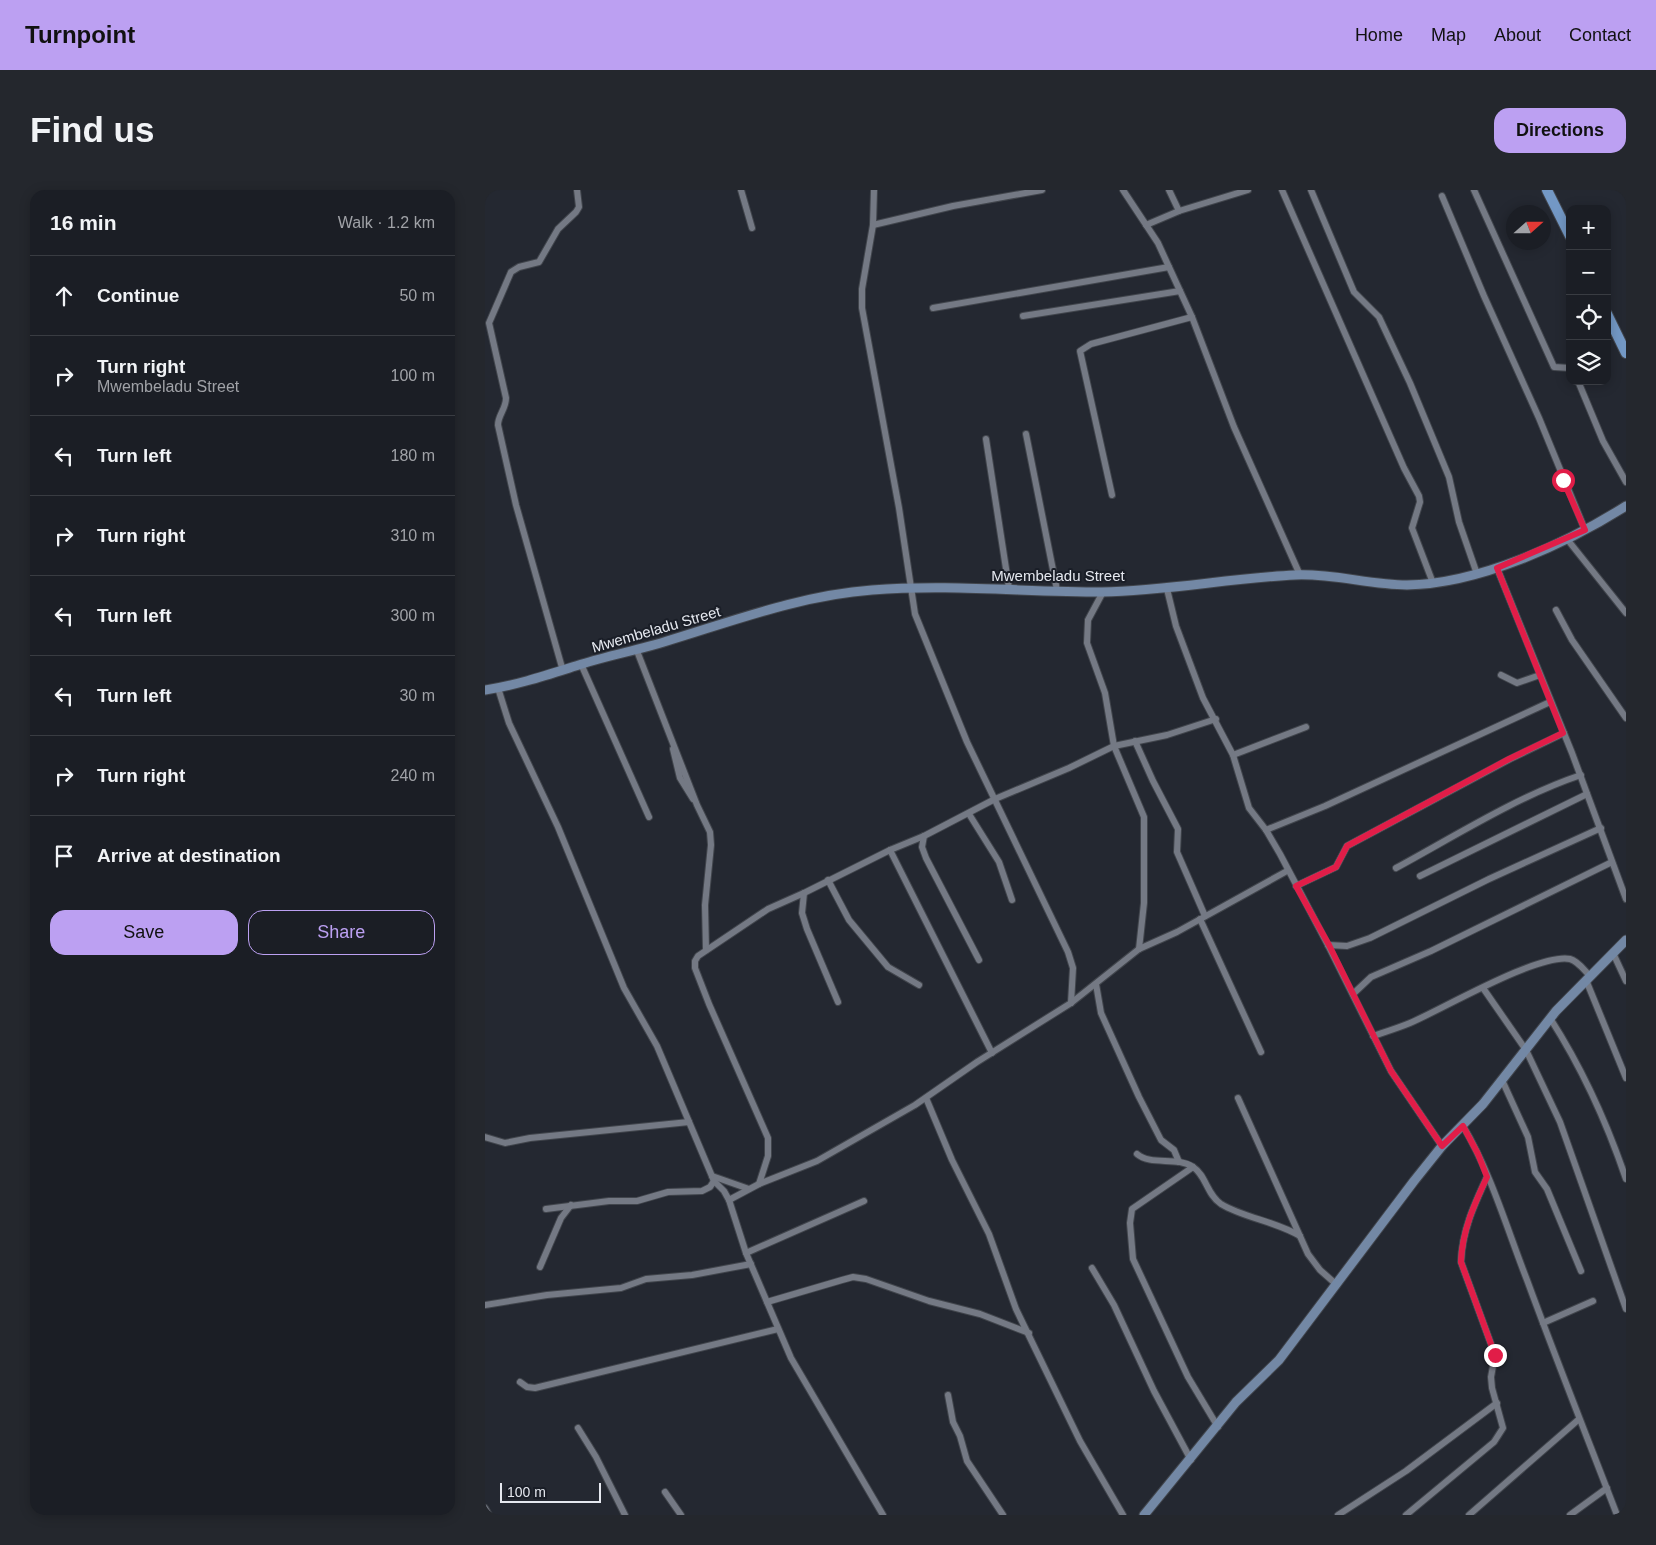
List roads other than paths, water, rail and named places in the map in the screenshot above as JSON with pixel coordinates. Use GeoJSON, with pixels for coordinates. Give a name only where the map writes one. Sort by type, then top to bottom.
{"type":"FeatureCollection","features":[{"type":"Feature","properties":{"kind":"main road"},"geometry":{"type":"LineString","coordinates":[[1547,190],[1566,228]]}},
{"type":"Feature","properties":{"kind":"main road"},"geometry":{"type":"LineString","coordinates":[[1611,322],[1626,353]]}},
{"type":"Feature","properties":{"kind":"street"},"geometry":{"type":"LineString","coordinates":[[563,671],[516,505],[498,425],[499,418],[506,406],[506,398],[489,323],[511,272],[519,267],[536,264],[542,260],[558,229],[576,212],[579,207],[577,190]]}},
{"type":"Feature","properties":{"kind":"street"},"geometry":{"type":"LineString","coordinates":[[741,190],[752,228]]}},
{"type":"Feature","properties":{"kind":"street"},"geometry":{"type":"LineString","coordinates":[[874,190],[873,225],[862,289],[862,308],[899,508],[915,614],[935,666],[995,799],[1068,952],[1073,968],[1071,1003]]}},
{"type":"Feature","properties":{"kind":"street"},"geometry":{"type":"LineString","coordinates":[[873,225],[953,206],[1042,190]]}},
{"type":"Feature","properties":{"kind":"street"},"geometry":{"type":"LineString","coordinates":[[1123,190],[1146,225],[1169,267],[1192,317],[1235,427],[1300,575]]}},
{"type":"Feature","properties":{"kind":"street"},"geometry":{"type":"LineString","coordinates":[[1169,190],[1179,211]]}},
{"type":"Feature","properties":{"kind":"street"},"geometry":{"type":"LineString","coordinates":[[1146,225],[1229,193],[1248,190]]}},
{"type":"Feature","properties":{"kind":"street"},"geometry":{"type":"LineString","coordinates":[[1282,190],[1404,468],[1419,496],[1420,502],[1412,528],[1433,583]]}},
{"type":"Feature","properties":{"kind":"street"},"geometry":{"type":"LineString","coordinates":[[1311,190],[1353,292],[1379,317],[1410,383],[1449,477],[1459,522],[1477,574]]}},
{"type":"Feature","properties":{"kind":"street"},"geometry":{"type":"LineString","coordinates":[[1474,190],[1554,367],[1566,368]]}},
{"type":"Feature","properties":{"kind":"street"},"geometry":{"type":"LineString","coordinates":[[1442,196],[1484,296],[1539,418],[1585,530]]}},
{"type":"Feature","properties":{"kind":"street"},"geometry":{"type":"LineString","coordinates":[[933,308],[1169,267]]}},
{"type":"Feature","properties":{"kind":"street"},"geometry":{"type":"LineString","coordinates":[[1023,316],[1180,291]]}},
{"type":"Feature","properties":{"kind":"street"},"geometry":{"type":"LineString","coordinates":[[1112,494],[1080,351],[1091,344],[1192,317]]}},
{"type":"Feature","properties":{"kind":"street"},"geometry":{"type":"LineString","coordinates":[[1580,385],[1606,446],[1626,482]]}},
{"type":"Feature","properties":{"kind":"street"},"geometry":{"type":"LineString","coordinates":[[1026,434],[1057,590]]}},
{"type":"Feature","properties":{"kind":"street"},"geometry":{"type":"LineString","coordinates":[[986,439],[1009,588]]}},
{"type":"Feature","properties":{"kind":"street","name":"Mwembeladu Street"},"geometry":{"type":"LineString","coordinates":[[485,690],[637,651],[762,612],[821,598],[872,590],[1009,588],[1103,592],[1167,589],[1256,578],[1300,575],[1379,584],[1433,583],[1497,568],[1567,539],[1626,506]]}},
{"type":"Feature","properties":{"kind":"street"},"geometry":{"type":"LineString","coordinates":[[1567,539],[1626,613]]}},
{"type":"Feature","properties":{"kind":"street"},"geometry":{"type":"LineString","coordinates":[[1497,568],[1581,776],[1626,899]]}},
{"type":"Feature","properties":{"kind":"street"},"geometry":{"type":"LineString","coordinates":[[1167,589],[1177,626],[1203,698],[1216,719],[1233,755],[1245,800],[1254,816],[1266,830],[1329,945],[1373,1036],[1403,1091],[1442,1146]]}},
{"type":"Feature","properties":{"kind":"street"},"geometry":{"type":"LineString","coordinates":[[1103,592],[1088,620],[1087,643],[1105,693],[1114,746],[1144,817],[1144,903],[1139,950]]}},
{"type":"Feature","properties":{"kind":"street"},"geometry":{"type":"LineString","coordinates":[[1556,610],[1572,640],[1626,718]]}},
{"type":"Feature","properties":{"kind":"street"},"geometry":{"type":"LineString","coordinates":[[637,651],[699,808],[708,825],[711,840],[705,905],[706,950]]}},
{"type":"Feature","properties":{"kind":"street"},"geometry":{"type":"LineString","coordinates":[[581,664],[649,817]]}},
{"type":"Feature","properties":{"kind":"street"},"geometry":{"type":"LineString","coordinates":[[1501,675],[1517,683],[1540,675]]}},
{"type":"Feature","properties":{"kind":"street"},"geometry":{"type":"LineString","coordinates":[[498,688],[509,723],[558,828],[622,982],[657,1046],[713,1179],[724,1190],[729,1200],[751,1264],[778,1329],[802,1378],[883,1515]]}},
{"type":"Feature","properties":{"kind":"street"},"geometry":{"type":"LineString","coordinates":[[1266,830],[1325,806],[1550,702]]}},
{"type":"Feature","properties":{"kind":"street"},"geometry":{"type":"LineString","coordinates":[[759,1184],[768,1156],[768,1138],[730,1048],[717,1024],[695,968],[695,961],[706,950],[768,908],[804,893],[890,850],[924,836],[995,799],[1114,746],[1167,735],[1216,719]]}},
{"type":"Feature","properties":{"kind":"street"},"geometry":{"type":"LineString","coordinates":[[1233,755],[1306,727]]}},
{"type":"Feature","properties":{"kind":"street"},"geometry":{"type":"LineString","coordinates":[[1296,886],[1336,867],[1347,846],[1509,759],[1563,733]]}},
{"type":"Feature","properties":{"kind":"street"},"geometry":{"type":"LineString","coordinates":[[1135,741],[1178,829],[1177,852],[1202,917],[1261,1052]]}},
{"type":"Feature","properties":{"kind":"street"},"geometry":{"type":"LineString","coordinates":[[1396,868],[1525,797],[1549,786],[1581,776]]}},
{"type":"Feature","properties":{"kind":"street"},"geometry":{"type":"LineString","coordinates":[[1420,876],[1587,794]]}},
{"type":"Feature","properties":{"kind":"street"},"geometry":{"type":"LineString","coordinates":[[969,814],[999,862],[1012,900]]}},
{"type":"Feature","properties":{"kind":"street"},"geometry":{"type":"LineString","coordinates":[[1329,945],[1347,946],[1370,938],[1489,879],[1601,828]]}},
{"type":"Feature","properties":{"kind":"street"},"geometry":{"type":"LineString","coordinates":[[924,836],[922,847],[926,858],[979,960]]}},
{"type":"Feature","properties":{"kind":"street"},"geometry":{"type":"LineString","coordinates":[[890,850],[992,1053]]}},
{"type":"Feature","properties":{"kind":"street"},"geometry":{"type":"LineString","coordinates":[[1353,994],[1371,977],[1431,951],[1612,862]]}},
{"type":"Feature","properties":{"kind":"street"},"geometry":{"type":"LineString","coordinates":[[729,1200],[759,1184],[817,1161],[926,1098],[1071,1003],[1139,950],[1287,871]]}},
{"type":"Feature","properties":{"kind":"street"},"geometry":{"type":"LineString","coordinates":[[829,880],[849,920],[888,967],[919,985]]}},
{"type":"Feature","properties":{"kind":"street"},"geometry":{"type":"LineString","coordinates":[[804,893],[801,905],[807,929],[838,1002]]}},
{"type":"Feature","properties":{"kind":"street"},"geometry":{"type":"LineString","coordinates":[[1144,1515],[1176,1474],[1191,1460],[1248,1388],[1279,1360],[1442,1146],[1463,1126],[1550,1018],[1626,940]]}},
{"type":"Feature","properties":{"kind":"street"},"geometry":{"type":"LineString","coordinates":[[1613,953],[1626,982]]}},
{"type":"Feature","properties":{"kind":"street"},"geometry":{"type":"LineString","coordinates":[[1373,1036],[1408,1024],[1506,976],[1551,961],[1569,959],[1578,963],[1588,978],[1626,1078]]}},
{"type":"Feature","properties":{"kind":"street"},"geometry":{"type":"LineString","coordinates":[[1096,984],[1101,1013],[1139,1096],[1161,1140],[1174,1150],[1179,1162]]}},
{"type":"Feature","properties":{"kind":"street"},"geometry":{"type":"LineString","coordinates":[[1483,988],[1526,1050],[1560,1122],[1626,1309]]}},
{"type":"Feature","properties":{"kind":"street"},"geometry":{"type":"LineString","coordinates":[[1550,1018],[1573,1054],[1609,1135],[1626,1179]]}},
{"type":"Feature","properties":{"kind":"street"},"geometry":{"type":"LineString","coordinates":[[1501,1080],[1528,1137],[1535,1172],[1547,1189],[1581,1271]]}},
{"type":"Feature","properties":{"kind":"street"},"geometry":{"type":"LineString","coordinates":[[926,1098],[952,1160],[989,1234],[1016,1309],[1080,1441],[1123,1515]]}},
{"type":"Feature","properties":{"kind":"street"},"geometry":{"type":"LineString","coordinates":[[1238,1098],[1309,1254],[1320,1270],[1337,1285]]}},
{"type":"Feature","properties":{"kind":"street"},"geometry":{"type":"LineString","coordinates":[[485,1137],[505,1143],[530,1138],[689,1122]]}},
{"type":"Feature","properties":{"kind":"street"},"geometry":{"type":"LineString","coordinates":[[1463,1126],[1478,1154],[1617,1515]]}},
{"type":"Feature","properties":{"kind":"street"},"geometry":{"type":"LineString","coordinates":[[1137,1154],[1143,1157],[1179,1162],[1193,1167],[1219,1203],[1280,1225],[1300,1236]]}},
{"type":"Feature","properties":{"kind":"street"},"geometry":{"type":"LineString","coordinates":[[1193,1167],[1132,1209],[1131,1249],[1133,1259],[1188,1377],[1218,1427]]}},
{"type":"Feature","properties":{"kind":"street"},"geometry":{"type":"LineString","coordinates":[[1406,1515],[1500,1436],[1503,1428],[1491,1377],[1494,1364],[1493,1349],[1461,1262],[1462,1246],[1468,1221],[1487,1177]]}},
{"type":"Feature","properties":{"kind":"street"},"geometry":{"type":"LineString","coordinates":[[713,1179],[749,1189]]}},
{"type":"Feature","properties":{"kind":"street"},"geometry":{"type":"LineString","coordinates":[[546,1209],[609,1201],[637,1201],[668,1192],[702,1191],[710,1187],[713,1179]]}},
{"type":"Feature","properties":{"kind":"street"},"geometry":{"type":"LineString","coordinates":[[747,1253],[864,1202]]}},
{"type":"Feature","properties":{"kind":"street"},"geometry":{"type":"LineString","coordinates":[[540,1267],[561,1218],[571,1205]]}},
{"type":"Feature","properties":{"kind":"street"},"geometry":{"type":"LineString","coordinates":[[485,1305],[621,1288],[646,1279],[692,1275],[751,1264]]}},
{"type":"Feature","properties":{"kind":"street"},"geometry":{"type":"LineString","coordinates":[[1093,1268],[1114,1305],[1154,1391],[1191,1460]]}},
{"type":"Feature","properties":{"kind":"street"},"geometry":{"type":"LineString","coordinates":[[767,1302],[853,1277],[866,1279],[929,1301],[980,1314],[1029,1333]]}},
{"type":"Feature","properties":{"kind":"street"},"geometry":{"type":"LineString","coordinates":[[1543,1323],[1593,1301]]}},
{"type":"Feature","properties":{"kind":"street"},"geometry":{"type":"LineString","coordinates":[[520,1382],[527,1388],[535,1388],[778,1329]]}},
{"type":"Feature","properties":{"kind":"street"},"geometry":{"type":"LineString","coordinates":[[948,1395],[953,1422],[960,1436],[967,1461],[1003,1515]]}},
{"type":"Feature","properties":{"kind":"street"},"geometry":{"type":"LineString","coordinates":[[1338,1515],[1406,1470],[1497,1403]]}},
{"type":"Feature","properties":{"kind":"street"},"geometry":{"type":"LineString","coordinates":[[1469,1515],[1579,1420]]}},
{"type":"Feature","properties":{"kind":"street"},"geometry":{"type":"LineString","coordinates":[[578,1428],[596,1457],[625,1515]]}},
{"type":"Feature","properties":{"kind":"street"},"geometry":{"type":"LineString","coordinates":[[1570,1515],[1607,1488]]}},
{"type":"Feature","properties":{"kind":"street"},"geometry":{"type":"LineString","coordinates":[[665,1492],[681,1515]]}},
{"type":"Feature","properties":{"kind":"street"},"geometry":{"type":"LineString","coordinates":[[485,1508],[489,1515]]}}]}
